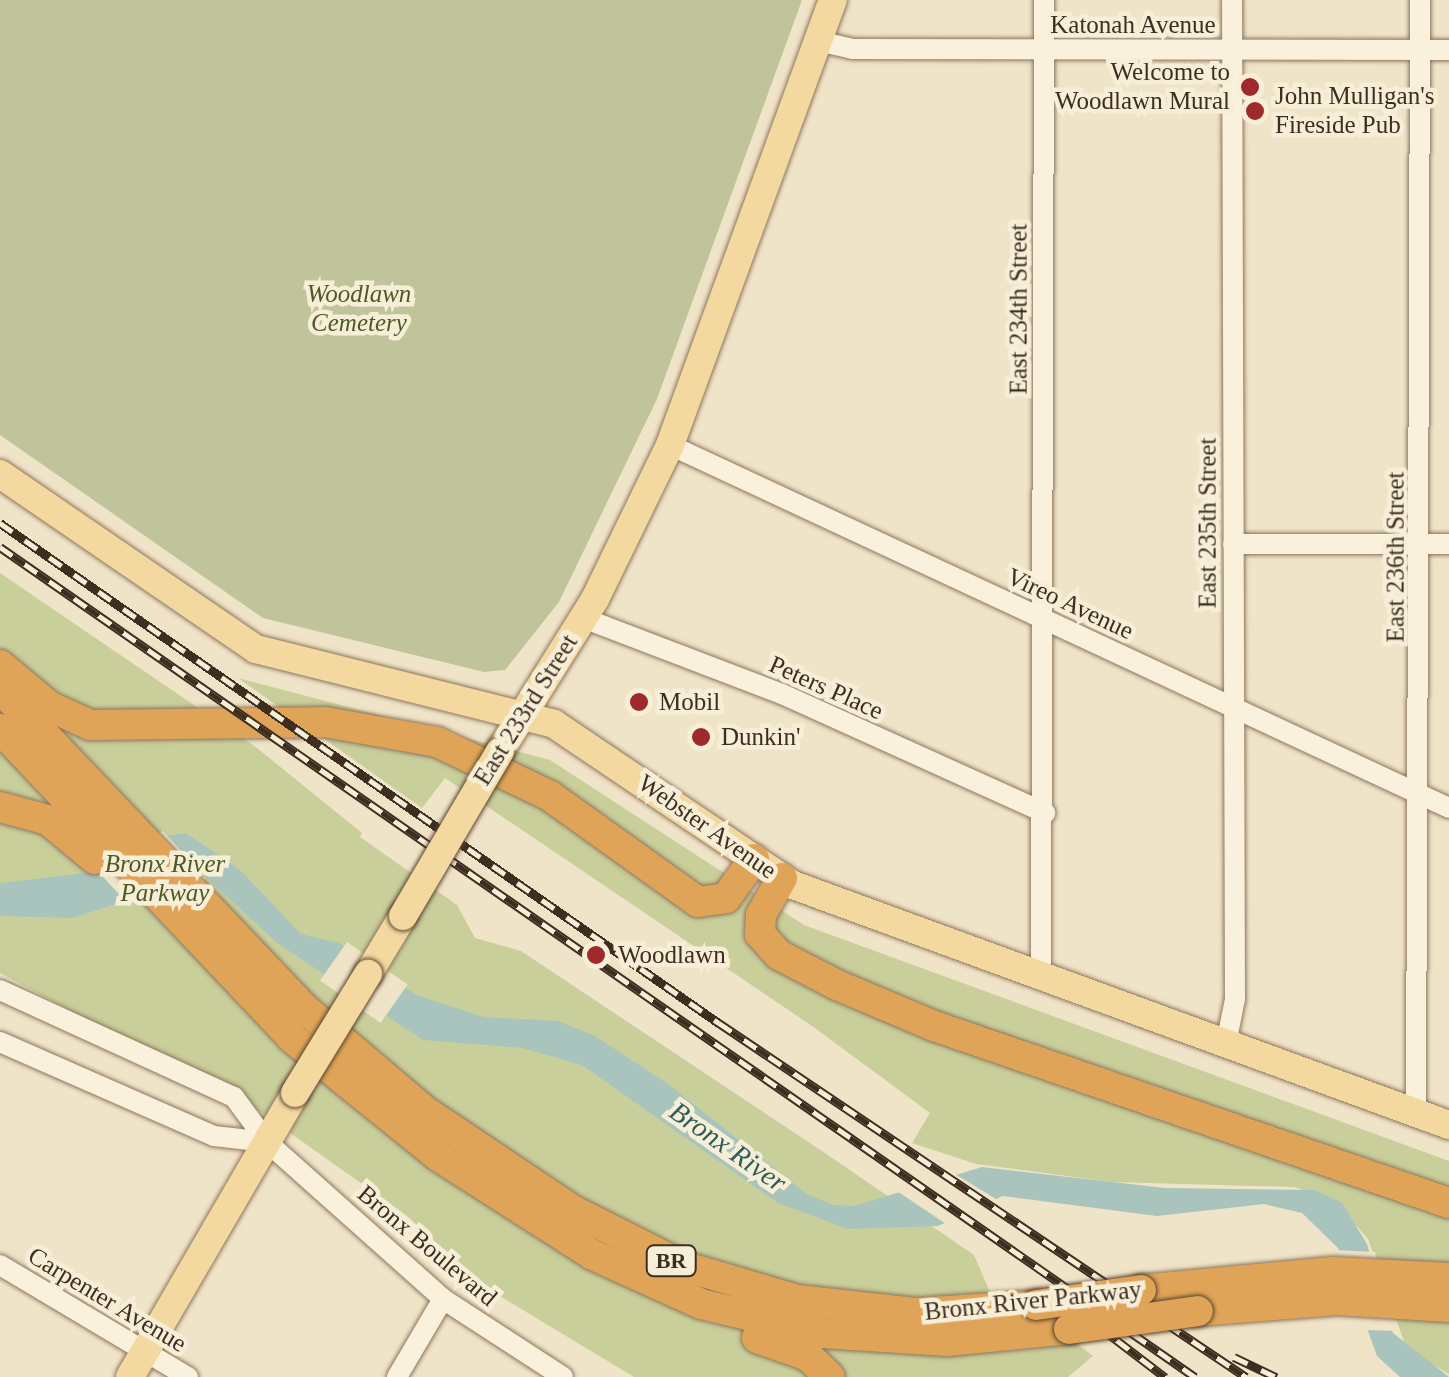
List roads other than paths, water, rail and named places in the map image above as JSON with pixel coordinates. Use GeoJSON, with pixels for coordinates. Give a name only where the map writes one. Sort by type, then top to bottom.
{"type":"FeatureCollection","features":[{"type":"Feature","properties":{"kind":"highway"},"geometry":{"type":"LineString","coordinates":[[0,665],[48,706],[90,725],[325,722],[437,742],[550,796],[698,902],[726,898],[754,859]]}},
{"type":"Feature","properties":{"kind":"highway","name":"Bronx River Parkway"},"geometry":{"type":"LineString","coordinates":[[0,688],[115,847]]}},
{"type":"Feature","properties":{"kind":"highway","name":"Bronx River Parkway"},"geometry":{"type":"LineString","coordinates":[[0,729],[115,847],[252,1001],[426,1147],[617,1268],[731,1313],[822,1333],[947,1341],[1198,1311],[1392,1273],[1449,1278]]}},
{"type":"Feature","properties":{"kind":"highway"},"geometry":{"type":"LineString","coordinates":[[0,807],[48,820],[115,847]]}},
{"type":"Feature","properties":{"kind":"highway"},"geometry":{"type":"LineString","coordinates":[[782,878],[760,915],[760,934],[779,955],[837,985],[934,1026],[1449,1203]]}},
{"type":"Feature","properties":{"kind":"highway","name":"Bronx River Parkway"},"geometry":{"type":"LineString","coordinates":[[168,906],[376,1073],[498,1164],[627,1240],[740,1286],[826,1305],[946,1313],[1141,1290],[1335,1286],[1405,1303],[1449,1307]]}},
{"type":"Feature","properties":{"kind":"highway"},"geometry":{"type":"LineString","coordinates":[[617,1268],[681,1310],[797,1350],[830,1377]]}},
{"type":"Feature","properties":{"kind":"main road","name":"East 233rd Street"},"geometry":{"type":"LineString","coordinates":[[130,1377],[295,1093],[583,618],[670,445],[833,0]]}},
{"type":"Feature","properties":{"kind":"main road","name":"Webster Avenue"},"geometry":{"type":"LineString","coordinates":[[0,474],[256,649],[522,715],[574,735],[782,878],[1449,1125]]}},
{"type":"Feature","properties":{"kind":"street","name":"East 234th Street"},"geometry":{"type":"LineString","coordinates":[[1042,976],[1044,0]]}},
{"type":"Feature","properties":{"kind":"street","name":"East 235th Street"},"geometry":{"type":"LineString","coordinates":[[1226,1044],[1235,999],[1232,0]]}},
{"type":"Feature","properties":{"kind":"street","name":"East 236th Street"},"geometry":{"type":"LineString","coordinates":[[1416,1113],[1421,795],[1420,0]]}},
{"type":"Feature","properties":{"kind":"street","name":"Katonah Avenue"},"geometry":{"type":"LineString","coordinates":[[818,40],[847,49],[1449,50]]}},
{"type":"Feature","properties":{"kind":"street","name":"Vireo Avenue"},"geometry":{"type":"LineString","coordinates":[[670,445],[1449,808]]}},
{"type":"Feature","properties":{"kind":"street"},"geometry":{"type":"LineString","coordinates":[[1233,544],[1449,544]]}},
{"type":"Feature","properties":{"kind":"street","name":"Peters Place"},"geometry":{"type":"LineString","coordinates":[[583,618],[806,704],[1045,813]]}},
{"type":"Feature","properties":{"kind":"street","name":"Bronx Boulevard"},"geometry":{"type":"LineString","coordinates":[[0,990],[234,1097],[267,1142],[443,1299],[563,1377]]}},
{"type":"Feature","properties":{"kind":"street"},"geometry":{"type":"LineString","coordinates":[[0,1042],[214,1136],[267,1142]]}},
{"type":"Feature","properties":{"kind":"street","name":"Carpenter Avenue"},"geometry":{"type":"LineString","coordinates":[[0,1265],[188,1377]]}},
{"type":"Feature","properties":{"kind":"street"},"geometry":{"type":"LineString","coordinates":[[397,1377],[443,1299]]}},
{"type":"Feature","properties":{"kind":"water","name":"Bronx River"},"geometry":{"type":"Polygon","coordinates":[[[186,833],[239,869],[301,934],[339,943],[416,995],[484,1017],[558,1021],[595,1036],[668,1084],[807,1194],[833,1205],[854,1206],[982,1167],[1165,1188],[1315,1190],[1342,1203],[1367,1244],[1393,1333],[1449,1377],[1400,1377],[1377,1356],[1338,1248],[1302,1213],[1264,1204],[1157,1216],[1003,1196],[938,1226],[848,1229],[778,1203],[582,1065],[522,1048],[423,1040],[277,943],[205,876],[72,918],[0,916],[0,883],[94,872],[165,836],[186,833]]]}},
{"type":"Feature","properties":{"kind":"railway"},"geometry":{"type":"LineString","coordinates":[[0,523],[719,1023],[1246,1377]]}},
{"type":"Feature","properties":{"kind":"railway"},"geometry":{"type":"LineString","coordinates":[[0,547],[1195,1377]]}},
{"type":"Feature","properties":{"kind":"railway"},"geometry":{"type":"LineString","coordinates":[[1093,1322],[1165,1377]]}},
{"type":"Feature","properties":{"kind":"railway"},"geometry":{"type":"LineString","coordinates":[[1234,1357],[1276,1377]]}},
{"type":"Feature","properties":{"kind":"place","name":"Welcome to Woodlawn Mural"},"geometry":{"type":"Point","coordinates":[1250,87]}},
{"type":"Feature","properties":{"kind":"place","name":"John Mulligan's Fireside Pub"},"geometry":{"type":"Point","coordinates":[1255,111]}},
{"type":"Feature","properties":{"kind":"place","name":"Mobil"},"geometry":{"type":"Point","coordinates":[639,702]}},
{"type":"Feature","properties":{"kind":"place","name":"Dunkin'"},"geometry":{"type":"Point","coordinates":[701,737]}},
{"type":"Feature","properties":{"kind":"place","name":"Woodlawn"},"geometry":{"type":"Point","coordinates":[596,955]}},
{"type":"Feature","properties":{"kind":"park label","name":"Woodlawn Cemetery"},"geometry":{"type":"Point","coordinates":[359,310]}}]}
